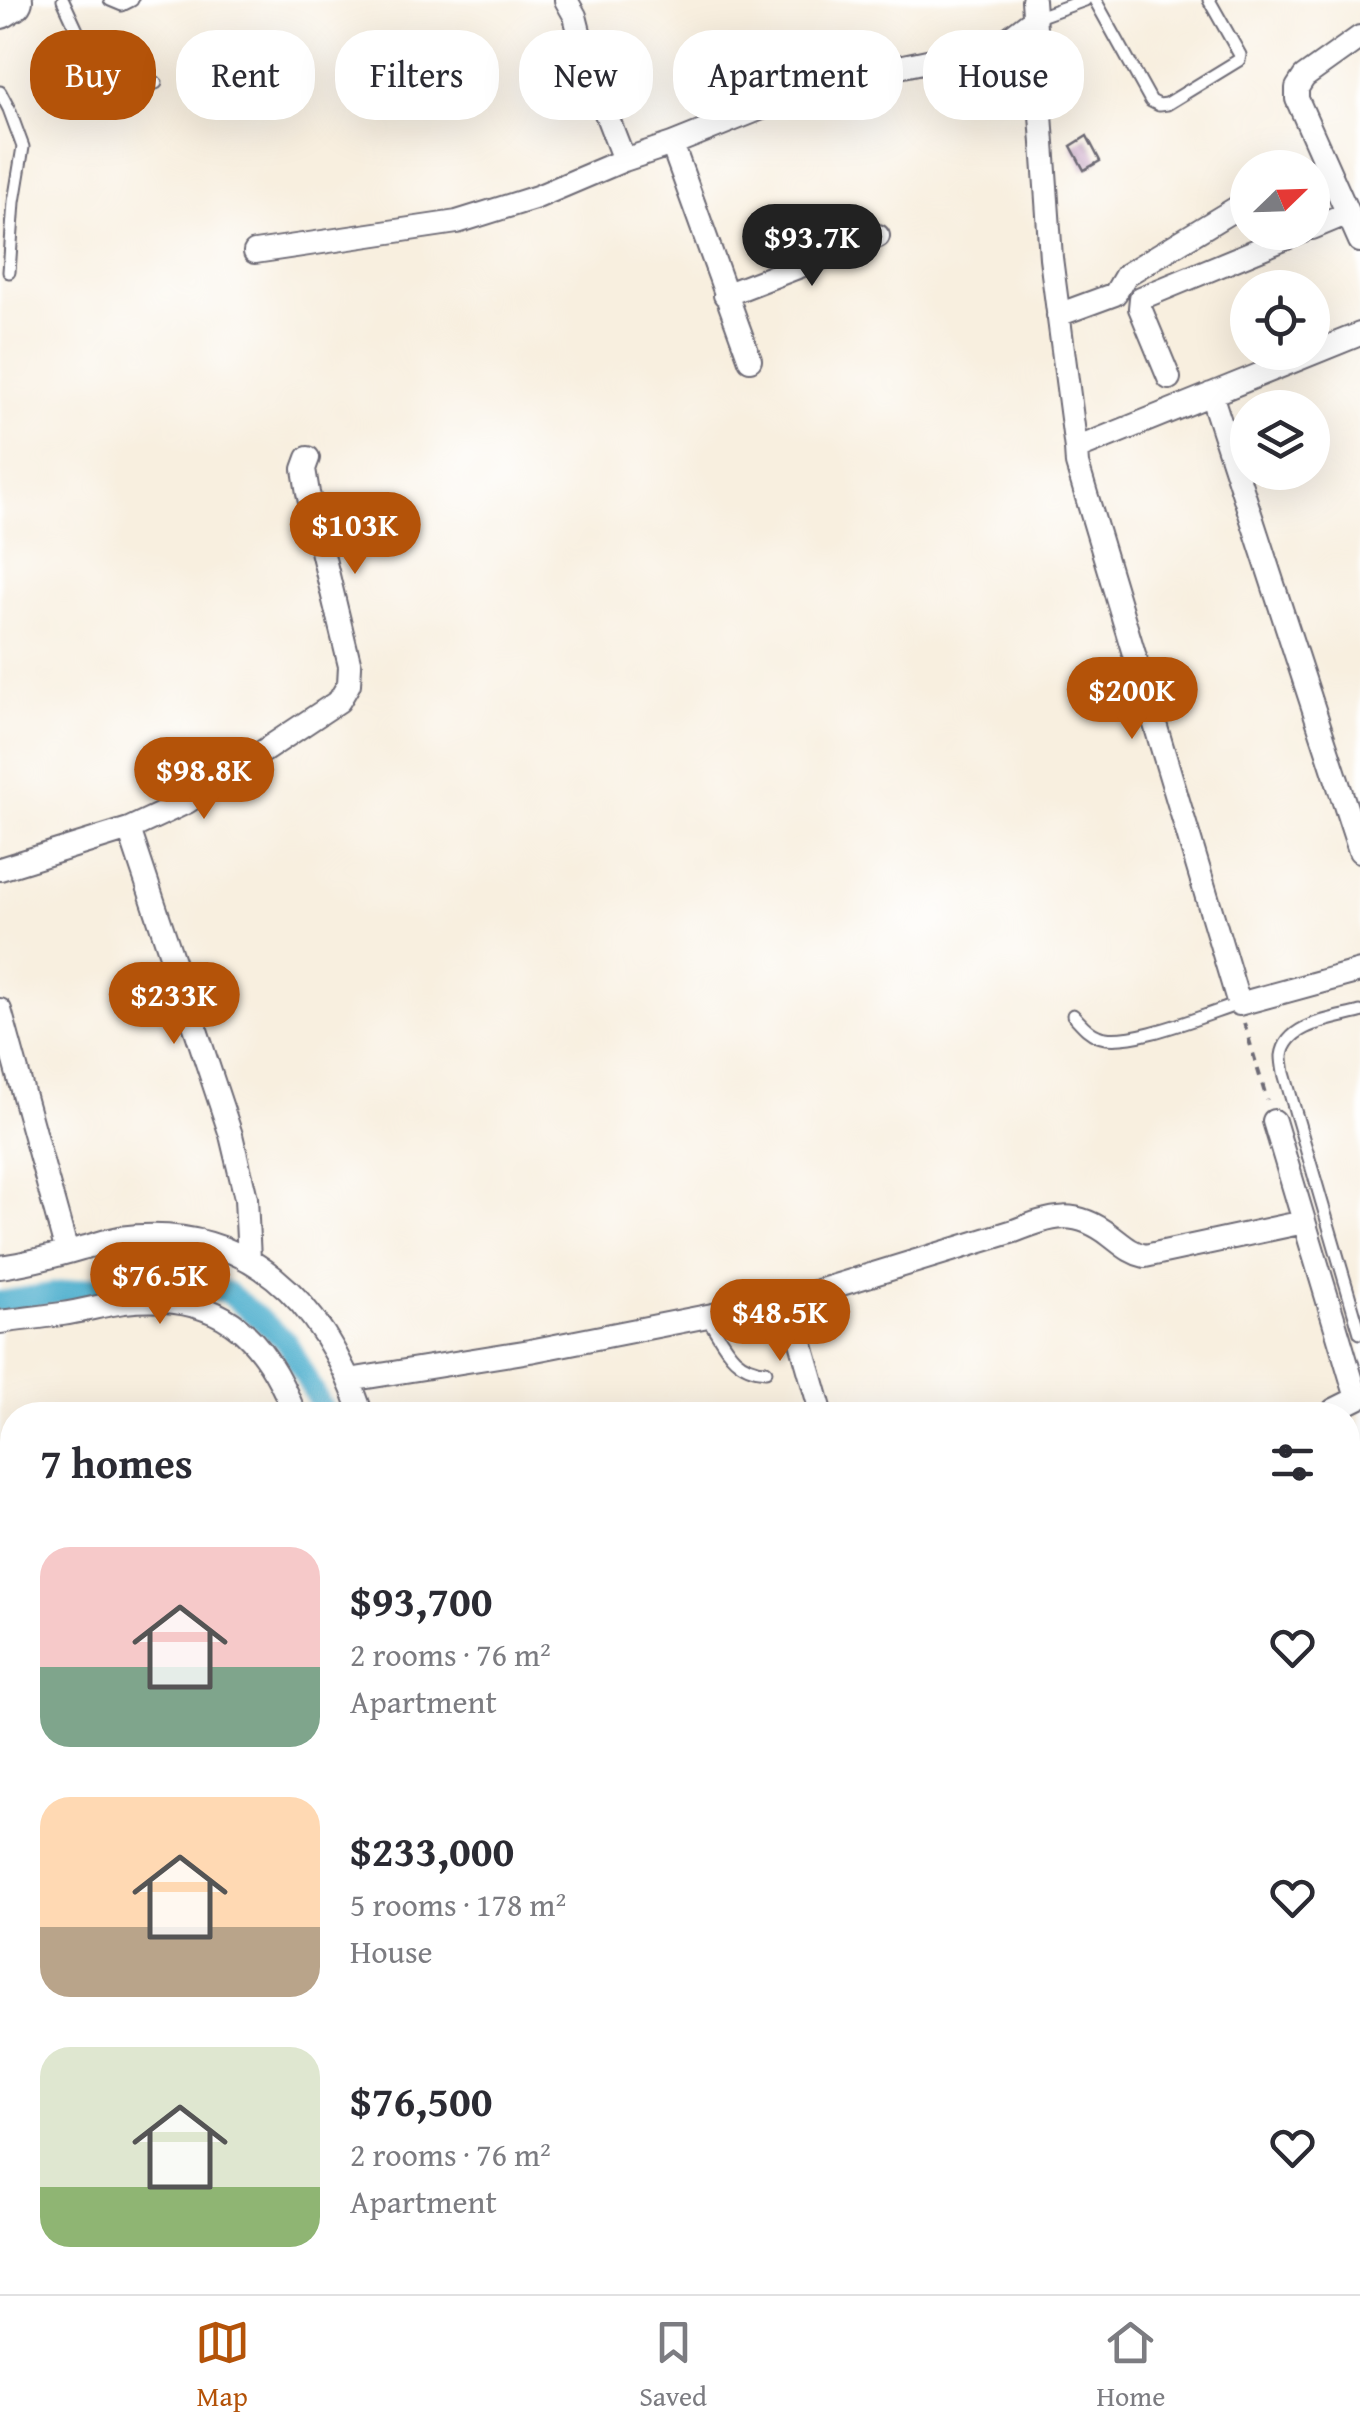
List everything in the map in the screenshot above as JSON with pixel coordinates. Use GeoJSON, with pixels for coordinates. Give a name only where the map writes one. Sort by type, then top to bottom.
{"type":"FeatureCollection","features":[{"type":"Feature","properties":{"kind":"highway"},"geometry":{"type":"LineString","coordinates":[[0,7],[11,0]]}},
{"type":"Feature","properties":{"kind":"street"},"geometry":{"type":"LineString","coordinates":[[566,0],[624,160]]}},
{"type":"Feature","properties":{"kind":"street"},"geometry":{"type":"LineString","coordinates":[[256,252],[457,222],[537,197],[777,102],[860,75],[990,48],[1009,38],[1034,9]]}},
{"type":"Feature","properties":{"kind":"street"},"geometry":{"type":"LineString","coordinates":[[1034,9],[1051,258],[1077,464],[1238,1004],[1360,971]]}},
{"type":"Feature","properties":{"kind":"street"},"geometry":{"type":"LineString","coordinates":[[1310,150],[1297,88],[1304,77],[1360,37]]}},
{"type":"Feature","properties":{"kind":"street"},"geometry":{"type":"LineString","coordinates":[[672,144],[750,360]]}},
{"type":"Feature","properties":{"kind":"street"},"geometry":{"type":"LineString","coordinates":[[1330,187],[1348,213],[1360,241]]}},
{"type":"Feature","properties":{"kind":"street"},"geometry":{"type":"LineString","coordinates":[[1115,294],[1126,274],[1230,213]]}},
{"type":"Feature","properties":{"kind":"street"},"geometry":{"type":"LineString","coordinates":[[1330,220],[1348,213]]}},
{"type":"Feature","properties":{"kind":"street"},"geometry":{"type":"LineString","coordinates":[[726,295],[878,236]]}},
{"type":"Feature","properties":{"kind":"street"},"geometry":{"type":"LineString","coordinates":[[1058,315],[1115,294],[1141,298],[1257,250]]}},
{"type":"Feature","properties":{"kind":"street"},"geometry":{"type":"LineString","coordinates":[[1141,298],[1140,308],[1169,378]]}},
{"type":"Feature","properties":{"kind":"street"},"geometry":{"type":"LineString","coordinates":[[1076,450],[1360,334]]}},
{"type":"Feature","properties":{"kind":"street"},"geometry":{"type":"LineString","coordinates":[[1211,394],[1360,851]]}},
{"type":"Feature","properties":{"kind":"street"},"geometry":{"type":"LineString","coordinates":[[0,869],[129,829],[188,802],[339,701],[349,684],[350,666],[306,481],[304,468],[308,458]]}},
{"type":"Feature","properties":{"kind":"street"},"geometry":{"type":"LineString","coordinates":[[129,829],[231,1135],[246,1198],[248,1260]]}},
{"type":"Feature","properties":{"kind":"street"},"geometry":{"type":"LineString","coordinates":[[0,1010],[67,1252]]}},
{"type":"Feature","properties":{"kind":"street"},"geometry":{"type":"LineString","coordinates":[[1274,1122],[1358,1398]]}},
{"type":"Feature","properties":{"kind":"street"},"geometry":{"type":"LineString","coordinates":[[349,1380],[790,1300],[1048,1218],[1074,1216],[1096,1224],[1133,1253],[1146,1256],[1304,1222]]}},
{"type":"Feature","properties":{"kind":"street"},"geometry":{"type":"LineString","coordinates":[[0,1267],[118,1238],[166,1236],[217,1245],[274,1275],[311,1313],[357,1402]]}},
{"type":"Feature","properties":{"kind":"street"},"geometry":{"type":"LineString","coordinates":[[0,1322],[123,1302],[167,1300],[206,1308],[238,1326],[264,1354],[291,1402]]}},
{"type":"Feature","properties":{"kind":"street"},"geometry":{"type":"LineString","coordinates":[[790,1300],[818,1402]]}},
{"type":"Feature","properties":{"kind":"lane"},"geometry":{"type":"LineString","coordinates":[[63,0],[77,30]]}},
{"type":"Feature","properties":{"kind":"lane"},"geometry":{"type":"LineString","coordinates":[[110,0],[122,5],[132,0]]}},
{"type":"Feature","properties":{"kind":"lane"},"geometry":{"type":"LineString","coordinates":[[1034,9],[1085,0]]}},
{"type":"Feature","properties":{"kind":"lane"},"geometry":{"type":"LineString","coordinates":[[1095,0],[1151,101],[1159,105],[1167,104],[1239,60],[1240,55],[1209,0]]}},
{"type":"Feature","properties":{"kind":"lane"},"geometry":{"type":"LineString","coordinates":[[0,92],[23,147],[14,202],[10,272]]}},
{"type":"Feature","properties":{"kind":"lane"},"geometry":{"type":"LineString","coordinates":[[1073,1015],[1100,1038],[1116,1040],[1238,1004]]}},
{"type":"Feature","properties":{"kind":"lane"},"geometry":{"type":"LineString","coordinates":[[1360,1012],[1308,1026],[1286,1044],[1282,1056],[1360,1332]]}},
{"type":"Feature","properties":{"kind":"lane"},"geometry":{"type":"LineString","coordinates":[[706,1316],[737,1363],[766,1371]]}},
{"type":"Feature","properties":{"kind":"path"},"geometry":{"type":"LineString","coordinates":[[1238,1004],[1274,1122]]}},
{"type":"Feature","properties":{"kind":"building"},"geometry":{"type":"Polygon","coordinates":[[[1087,136],[1100,161],[1084,170],[1071,146],[1087,136]]]}},
{"type":"Feature","properties":{"kind":"waterway"},"geometry":{"type":"LineString","coordinates":[[0,1302],[149,1278],[227,1292],[287,1342],[319,1402]]}}]}
